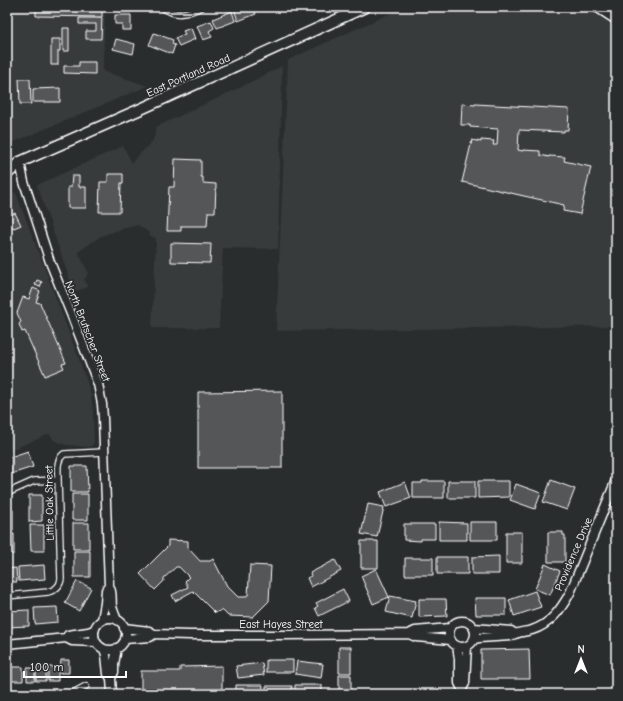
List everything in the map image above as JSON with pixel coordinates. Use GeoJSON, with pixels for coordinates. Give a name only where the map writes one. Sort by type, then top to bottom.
{"type":"FeatureCollection","features":[{"type":"Feature","properties":{"kind":"highway","name":"East Portland Road"},"geometry":{"type":"LineString","coordinates":[[7,174],[20,162],[130,114],[365,7]]}},
{"type":"Feature","properties":{"kind":"highway","name":"East Portland Road"},"geometry":{"type":"LineString","coordinates":[[7,163],[20,162]]}},
{"type":"Feature","properties":{"kind":"street"},"geometry":{"type":"LineString","coordinates":[[162,7],[175,14],[190,12],[202,7]]}},
{"type":"Feature","properties":{"kind":"street"},"geometry":{"type":"LineString","coordinates":[[596,7],[616,20]]}},
{"type":"Feature","properties":{"kind":"street","name":"North Brutscher Street"},"geometry":{"type":"LineString","coordinates":[[20,162],[24,182],[50,262],[98,384],[102,404],[109,586],[111,590],[112,606],[117,620]]}},
{"type":"Feature","properties":{"kind":"street","name":"Little Oak Street"},"geometry":{"type":"LineString","coordinates":[[7,596],[53,591],[58,588],[61,579],[58,480],[59,458],[64,454],[104,452]]}},
{"type":"Feature","properties":{"kind":"street"},"geometry":{"type":"LineString","coordinates":[[7,493],[34,481],[58,480]]}},
{"type":"Feature","properties":{"kind":"street","name":"Providence Drive"},"geometry":{"type":"LineString","coordinates":[[474,639],[511,636],[536,628],[555,616],[563,606],[570,593],[616,480]]}},
{"type":"Feature","properties":{"kind":"street","name":"North Brutscher Street"},"geometry":{"type":"LineString","coordinates":[[102,620],[106,590],[109,586]]}},
{"type":"Feature","properties":{"kind":"street"},"geometry":{"type":"LineString","coordinates":[[112,618],[117,620],[124,628],[126,634],[125,639],[121,645],[113,650],[104,649],[96,642],[94,636],[96,625],[102,620],[112,618]]}},
{"type":"Feature","properties":{"kind":"street"},"geometry":{"type":"LineString","coordinates":[[462,621],[469,622],[474,628],[474,639],[467,646],[457,646],[451,640],[449,633],[450,628],[454,623],[462,621]]}},
{"type":"Feature","properties":{"kind":"street","name":"East Hayes Street"},"geometry":{"type":"LineString","coordinates":[[124,628],[149,631],[154,634],[409,634],[451,640]]}},
{"type":"Feature","properties":{"kind":"street","name":"East Hayes Street"},"geometry":{"type":"LineString","coordinates":[[409,634],[415,631],[450,628]]}},
{"type":"Feature","properties":{"kind":"street","name":"Providence Drive"},"geometry":{"type":"LineString","coordinates":[[474,628],[511,631],[515,634]]}},
{"type":"Feature","properties":{"kind":"street"},"geometry":{"type":"LineString","coordinates":[[7,644],[66,638],[68,635],[94,630]]}},
{"type":"Feature","properties":{"kind":"street","name":"East Hayes Street"},"geometry":{"type":"LineString","coordinates":[[125,639],[150,637],[154,634]]}},
{"type":"Feature","properties":{"kind":"street"},"geometry":{"type":"LineString","coordinates":[[66,638],[72,641],[96,642]]}},
{"type":"Feature","properties":{"kind":"street"},"geometry":{"type":"LineString","coordinates":[[457,646],[459,659],[459,683],[462,691]]}},
{"type":"Feature","properties":{"kind":"street"},"geometry":{"type":"LineString","coordinates":[[462,691],[465,683],[467,646]]}},
{"type":"Feature","properties":{"kind":"street"},"geometry":{"type":"LineString","coordinates":[[111,678],[114,672],[116,648]]}},
{"type":"Feature","properties":{"kind":"street"},"geometry":{"type":"LineString","coordinates":[[104,649],[108,674],[111,678],[112,694]]}},
{"type":"Feature","properties":{"kind":"street"},"geometry":{"type":"LineString","coordinates":[[7,694],[74,692],[86,686]]}},
{"type":"Feature","properties":{"kind":"shaded area"},"geometry":{"type":"Polygon","coordinates":[[[9,7],[105,7],[103,71],[148,86],[7,145],[9,7]]]}},
{"type":"Feature","properties":{"kind":"shaded area"},"geometry":{"type":"Polygon","coordinates":[[[404,7],[616,7],[616,326],[276,331],[288,60],[404,7]]]}},
{"type":"Feature","properties":{"kind":"shaded area"},"geometry":{"type":"Polygon","coordinates":[[[282,66],[278,249],[223,248],[219,328],[152,328],[156,238],[150,236],[148,232],[138,225],[101,236],[78,252],[88,272],[86,278],[84,279],[88,287],[74,292],[37,185],[123,146],[132,163],[153,140],[156,127],[282,66]]]}},
{"type":"Feature","properties":{"kind":"shaded area"},"geometry":{"type":"Polygon","coordinates":[[[7,191],[16,193],[87,382],[93,410],[94,443],[88,447],[66,445],[55,441],[49,434],[7,452],[7,191]]]}},
{"type":"Feature","properties":{"kind":"building"},"geometry":{"type":"Polygon","coordinates":[[[120,7],[131,7],[131,12],[120,12],[120,7]]]}},
{"type":"Feature","properties":{"kind":"building"},"geometry":{"type":"Polygon","coordinates":[[[240,7],[253,7],[256,14],[238,21],[234,9],[240,7]]]}},
{"type":"Feature","properties":{"kind":"building"},"geometry":{"type":"Polygon","coordinates":[[[36,9],[102,10],[102,17],[36,16],[36,9]]]}},
{"type":"Feature","properties":{"kind":"building"},"geometry":{"type":"Polygon","coordinates":[[[232,11],[235,21],[217,28],[213,19],[232,11]]]}},
{"type":"Feature","properties":{"kind":"building"},"geometry":{"type":"Polygon","coordinates":[[[115,15],[131,15],[131,30],[122,30],[122,24],[115,24],[115,15]]]}},
{"type":"Feature","properties":{"kind":"building"},"geometry":{"type":"Polygon","coordinates":[[[79,18],[102,18],[101,39],[86,39],[86,31],[96,31],[96,24],[79,24],[79,18]]]}},
{"type":"Feature","properties":{"kind":"building"},"geometry":{"type":"Polygon","coordinates":[[[211,21],[214,28],[209,31],[212,37],[203,40],[197,26],[211,21]]]}},
{"type":"Feature","properties":{"kind":"building"},"geometry":{"type":"Polygon","coordinates":[[[63,28],[69,28],[69,51],[63,51],[63,28]]]}},
{"type":"Feature","properties":{"kind":"building"},"geometry":{"type":"Polygon","coordinates":[[[191,28],[195,39],[179,46],[175,38],[185,34],[183,31],[191,28]]]}},
{"type":"Feature","properties":{"kind":"building"},"geometry":{"type":"Polygon","coordinates":[[[154,33],[173,40],[172,44],[175,45],[172,54],[149,45],[154,33]]]}},
{"type":"Feature","properties":{"kind":"building"},"geometry":{"type":"Polygon","coordinates":[[[51,39],[60,39],[58,65],[51,65],[51,39]]]}},
{"type":"Feature","properties":{"kind":"building"},"geometry":{"type":"Polygon","coordinates":[[[116,39],[135,44],[133,54],[113,49],[116,39]]]}},
{"type":"Feature","properties":{"kind":"building"},"geometry":{"type":"Polygon","coordinates":[[[79,62],[95,62],[95,74],[64,73],[64,66],[79,66],[79,62]]]}},
{"type":"Feature","properties":{"kind":"building"},"geometry":{"type":"Polygon","coordinates":[[[19,79],[30,79],[31,104],[20,104],[19,79]]]}},
{"type":"Feature","properties":{"kind":"building"},"geometry":{"type":"Polygon","coordinates":[[[60,88],[60,102],[33,102],[33,89],[60,88]]]}},
{"type":"Feature","properties":{"kind":"building"},"geometry":{"type":"Polygon","coordinates":[[[462,104],[569,109],[568,130],[564,130],[564,132],[519,130],[518,150],[540,151],[540,155],[549,157],[565,157],[564,161],[591,167],[580,214],[563,211],[564,205],[462,182],[472,140],[481,142],[481,140],[494,141],[493,145],[497,145],[498,129],[461,125],[462,104]]]}},
{"type":"Feature","properties":{"kind":"building"},"geometry":{"type":"Polygon","coordinates":[[[175,159],[201,160],[201,177],[203,177],[203,183],[216,184],[215,212],[208,212],[207,226],[181,226],[181,231],[167,231],[169,187],[174,187],[175,159]]]}},
{"type":"Feature","properties":{"kind":"building"},"geometry":{"type":"Polygon","coordinates":[[[108,174],[123,174],[123,183],[121,183],[120,212],[99,212],[100,182],[108,182],[108,174]]]}},
{"type":"Feature","properties":{"kind":"building"},"geometry":{"type":"Polygon","coordinates":[[[72,176],[79,176],[79,187],[86,187],[86,208],[68,208],[68,187],[71,187],[72,176]]]}},
{"type":"Feature","properties":{"kind":"building"},"geometry":{"type":"Polygon","coordinates":[[[15,213],[21,225],[7,229],[7,217],[15,213]]]}},
{"type":"Feature","properties":{"kind":"building"},"geometry":{"type":"Polygon","coordinates":[[[171,243],[211,244],[210,263],[171,262],[171,243]]]}},
{"type":"Feature","properties":{"kind":"building"},"geometry":{"type":"Polygon","coordinates":[[[37,280],[42,282],[40,287],[35,285],[37,280]]]}},
{"type":"Feature","properties":{"kind":"building"},"geometry":{"type":"Polygon","coordinates":[[[33,288],[40,291],[36,302],[40,303],[66,363],[62,364],[64,368],[45,376],[25,331],[22,332],[19,324],[21,322],[17,313],[23,297],[29,299],[33,288]]]}},
{"type":"Feature","properties":{"kind":"building"},"geometry":{"type":"Polygon","coordinates":[[[282,391],[282,468],[198,468],[198,392],[282,391]]]}},
{"type":"Feature","properties":{"kind":"building"},"geometry":{"type":"Polygon","coordinates":[[[28,451],[33,467],[8,475],[7,458],[28,451]]]}},
{"type":"Feature","properties":{"kind":"building"},"geometry":{"type":"Polygon","coordinates":[[[71,466],[87,466],[88,492],[71,492],[71,466]]]}},
{"type":"Feature","properties":{"kind":"building"},"geometry":{"type":"Polygon","coordinates":[[[551,480],[575,489],[567,510],[543,502],[551,480]]]}},
{"type":"Feature","properties":{"kind":"building"},"geometry":{"type":"Polygon","coordinates":[[[422,481],[444,481],[444,498],[413,498],[413,483],[422,483],[422,481]]]}},
{"type":"Feature","properties":{"kind":"building"},"geometry":{"type":"Polygon","coordinates":[[[448,481],[475,481],[475,498],[448,498],[448,481]]]}},
{"type":"Feature","properties":{"kind":"building"},"geometry":{"type":"Polygon","coordinates":[[[478,481],[509,481],[509,497],[478,498],[478,481]]]}},
{"type":"Feature","properties":{"kind":"building"},"geometry":{"type":"Polygon","coordinates":[[[405,482],[411,498],[386,507],[380,492],[405,482]]]}},
{"type":"Feature","properties":{"kind":"building"},"geometry":{"type":"Polygon","coordinates":[[[516,484],[541,493],[535,509],[510,500],[516,484]]]}},
{"type":"Feature","properties":{"kind":"building"},"geometry":{"type":"Polygon","coordinates":[[[72,494],[88,494],[88,520],[72,520],[72,494]]]}},
{"type":"Feature","properties":{"kind":"building"},"geometry":{"type":"Polygon","coordinates":[[[29,495],[42,495],[42,521],[29,522],[29,495]]]}},
{"type":"Feature","properties":{"kind":"building"},"geometry":{"type":"Polygon","coordinates":[[[368,504],[384,507],[377,537],[361,534],[368,504]]]}},
{"type":"Feature","properties":{"kind":"building"},"geometry":{"type":"Polygon","coordinates":[[[13,510],[13,531],[7,531],[7,511],[13,510]]]}},
{"type":"Feature","properties":{"kind":"building"},"geometry":{"type":"Polygon","coordinates":[[[439,522],[467,523],[467,540],[439,540],[439,522]]]}},
{"type":"Feature","properties":{"kind":"building"},"geometry":{"type":"Polygon","coordinates":[[[470,522],[497,522],[497,540],[470,540],[470,522]]]}},
{"type":"Feature","properties":{"kind":"building"},"geometry":{"type":"Polygon","coordinates":[[[73,523],[89,523],[89,549],[73,549],[73,523]]]}},
{"type":"Feature","properties":{"kind":"building"},"geometry":{"type":"Polygon","coordinates":[[[404,524],[435,524],[435,539],[421,539],[421,541],[404,540],[404,524]]]}},
{"type":"Feature","properties":{"kind":"building"},"geometry":{"type":"Polygon","coordinates":[[[30,525],[44,525],[44,551],[31,551],[30,525]]]}},
{"type":"Feature","properties":{"kind":"building"},"geometry":{"type":"Polygon","coordinates":[[[506,532],[522,532],[522,563],[506,563],[506,532]]]}},
{"type":"Feature","properties":{"kind":"building"},"geometry":{"type":"Polygon","coordinates":[[[548,532],[563,532],[563,535],[565,535],[565,562],[548,562],[548,532]]]}},
{"type":"Feature","properties":{"kind":"building"},"geometry":{"type":"Polygon","coordinates":[[[7,534],[14,534],[14,554],[7,554],[7,534]]]}},
{"type":"Feature","properties":{"kind":"building"},"geometry":{"type":"Polygon","coordinates":[[[168,540],[188,541],[188,548],[200,561],[210,561],[213,559],[227,586],[238,597],[245,597],[248,595],[250,565],[271,566],[269,601],[253,617],[228,616],[222,610],[215,613],[193,591],[175,601],[172,595],[188,587],[185,581],[189,577],[179,567],[176,567],[164,578],[164,581],[155,590],[140,574],[168,546],[168,540]]]}},
{"type":"Feature","properties":{"kind":"building"},"geometry":{"type":"Polygon","coordinates":[[[361,541],[378,541],[378,568],[361,568],[361,541]]]}},
{"type":"Feature","properties":{"kind":"building"},"geometry":{"type":"Polygon","coordinates":[[[74,551],[90,551],[90,577],[74,577],[74,551]]]}},
{"type":"Feature","properties":{"kind":"building"},"geometry":{"type":"Polygon","coordinates":[[[499,556],[499,574],[472,574],[472,557],[499,556]]]}},
{"type":"Feature","properties":{"kind":"building"},"geometry":{"type":"Polygon","coordinates":[[[437,557],[468,557],[468,574],[437,574],[437,557]]]}},
{"type":"Feature","properties":{"kind":"building"},"geometry":{"type":"Polygon","coordinates":[[[405,558],[433,558],[433,575],[405,575],[405,558]]]}},
{"type":"Feature","properties":{"kind":"building"},"geometry":{"type":"Polygon","coordinates":[[[335,560],[341,571],[311,587],[307,578],[311,576],[310,573],[335,560]]]}},
{"type":"Feature","properties":{"kind":"building"},"geometry":{"type":"Polygon","coordinates":[[[545,564],[560,571],[550,595],[535,589],[545,564]]]}},
{"type":"Feature","properties":{"kind":"building"},"geometry":{"type":"Polygon","coordinates":[[[44,565],[45,579],[19,581],[18,567],[44,565]]]}},
{"type":"Feature","properties":{"kind":"building"},"geometry":{"type":"Polygon","coordinates":[[[16,568],[17,582],[7,582],[7,569],[16,568]]]}},
{"type":"Feature","properties":{"kind":"building"},"geometry":{"type":"Polygon","coordinates":[[[376,569],[389,597],[373,604],[361,576],[376,569]]]}},
{"type":"Feature","properties":{"kind":"building"},"geometry":{"type":"Polygon","coordinates":[[[77,581],[91,588],[79,611],[65,603],[77,581]]]}},
{"type":"Feature","properties":{"kind":"building"},"geometry":{"type":"Polygon","coordinates":[[[343,589],[349,601],[319,616],[315,608],[318,606],[316,603],[343,589]]]}},
{"type":"Feature","properties":{"kind":"building"},"geometry":{"type":"Polygon","coordinates":[[[535,591],[541,607],[514,616],[509,600],[535,591]]]}},
{"type":"Feature","properties":{"kind":"building"},"geometry":{"type":"Polygon","coordinates":[[[390,596],[416,601],[412,618],[386,612],[390,596]]]}},
{"type":"Feature","properties":{"kind":"building"},"geometry":{"type":"Polygon","coordinates":[[[475,598],[506,598],[506,615],[476,615],[475,598]]]}},
{"type":"Feature","properties":{"kind":"building"},"geometry":{"type":"Polygon","coordinates":[[[419,599],[446,599],[447,616],[419,617],[419,599]]]}},
{"type":"Feature","properties":{"kind":"building"},"geometry":{"type":"Polygon","coordinates":[[[57,607],[58,622],[35,624],[34,608],[57,607]]]}},
{"type":"Feature","properties":{"kind":"building"},"geometry":{"type":"Polygon","coordinates":[[[29,610],[29,626],[7,627],[7,611],[29,610]]]}},
{"type":"Feature","properties":{"kind":"building"},"geometry":{"type":"Polygon","coordinates":[[[339,647],[351,647],[351,673],[339,673],[339,647]]]}},
{"type":"Feature","properties":{"kind":"building"},"geometry":{"type":"Polygon","coordinates":[[[529,649],[530,679],[481,679],[481,650],[529,649]]]}},
{"type":"Feature","properties":{"kind":"building"},"geometry":{"type":"Polygon","coordinates":[[[61,660],[69,660],[69,673],[60,673],[61,660]]]}},
{"type":"Feature","properties":{"kind":"building"},"geometry":{"type":"Polygon","coordinates":[[[266,660],[293,660],[293,672],[266,672],[266,660]]]}},
{"type":"Feature","properties":{"kind":"building"},"geometry":{"type":"Polygon","coordinates":[[[297,661],[323,664],[321,678],[295,674],[297,661]]]}},
{"type":"Feature","properties":{"kind":"building"},"geometry":{"type":"Polygon","coordinates":[[[262,663],[264,675],[238,678],[236,666],[262,663]]]}},
{"type":"Feature","properties":{"kind":"building"},"geometry":{"type":"Polygon","coordinates":[[[222,666],[222,694],[141,694],[141,671],[180,671],[180,667],[222,666]]]}},
{"type":"Feature","properties":{"kind":"building"},"geometry":{"type":"Polygon","coordinates":[[[7,667],[11,667],[11,681],[7,681],[7,667]]]}},
{"type":"Feature","properties":{"kind":"building"},"geometry":{"type":"Polygon","coordinates":[[[12,667],[23,667],[23,681],[12,681],[12,667]]]}},
{"type":"Feature","properties":{"kind":"building"},"geometry":{"type":"Polygon","coordinates":[[[36,667],[46,667],[46,681],[36,681],[36,667]]]}},
{"type":"Feature","properties":{"kind":"building"},"geometry":{"type":"Polygon","coordinates":[[[48,667],[58,667],[58,681],[48,681],[48,667]]]}},
{"type":"Feature","properties":{"kind":"building"},"geometry":{"type":"Polygon","coordinates":[[[27,668],[35,668],[35,681],[27,681],[27,668]]]}},
{"type":"Feature","properties":{"kind":"building"},"geometry":{"type":"Polygon","coordinates":[[[339,675],[351,675],[351,694],[339,694],[339,675]]]}},
{"type":"Feature","properties":{"kind":"building"},"geometry":{"type":"Polygon","coordinates":[[[236,685],[263,685],[262,694],[236,694],[236,685]]]}},
{"type":"Feature","properties":{"kind":"building"},"geometry":{"type":"Polygon","coordinates":[[[295,685],[322,685],[322,694],[295,694],[295,685]]]}},
{"type":"Feature","properties":{"kind":"building"},"geometry":{"type":"Polygon","coordinates":[[[266,686],[292,686],[292,694],[266,694],[266,686]]]}}]}
